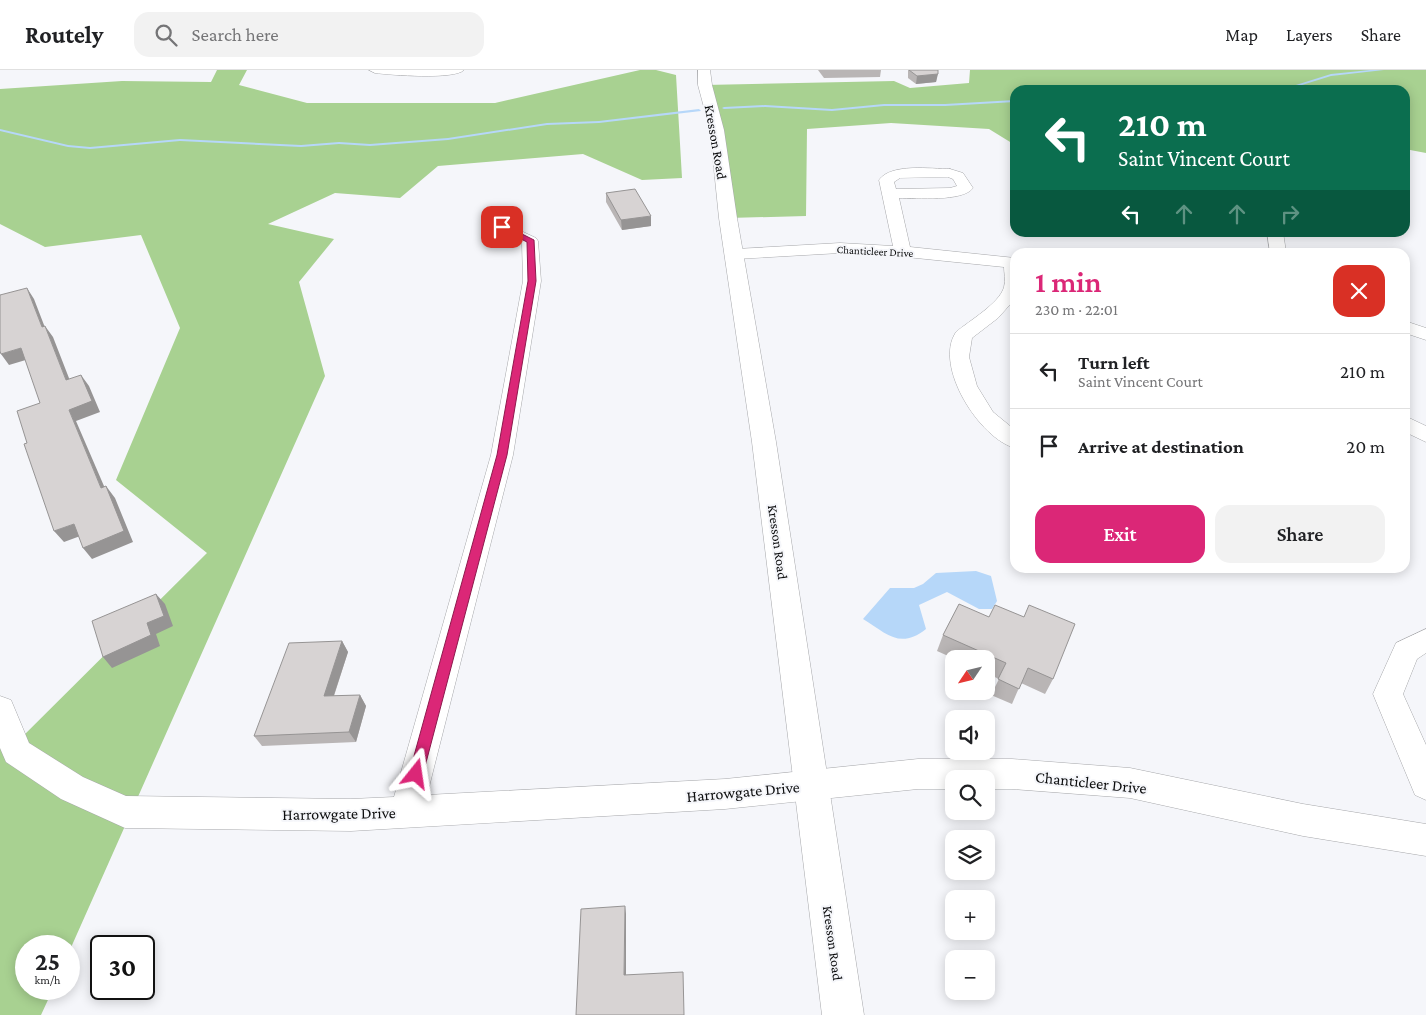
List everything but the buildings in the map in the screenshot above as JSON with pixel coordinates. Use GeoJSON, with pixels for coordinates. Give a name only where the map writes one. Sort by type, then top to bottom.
{"type":"FeatureCollection","features":[{"type":"Feature","properties":{"kind":"street"},"geometry":{"type":"LineString","coordinates":[[375,70],[421,73],[458,70]]}},
{"type":"Feature","properties":{"kind":"street","name":"Kresson Road"},"geometry":{"type":"LineString","coordinates":[[704,70],[705,85],[716,130],[728,218],[736,254],[764,442],[843,1015]]}},
{"type":"Feature","properties":{"kind":"street"},"geometry":{"type":"LineString","coordinates":[[890,194],[902,251]]}},
{"type":"Feature","properties":{"kind":"street"},"geometry":{"type":"LineString","coordinates":[[406,812],[502,455],[532,281],[530,240],[502,227]]}},
{"type":"Feature","properties":{"kind":"street","name":"Chanticleer Drive"},"geometry":{"type":"LineString","coordinates":[[736,254],[840,248],[902,251],[1010,263]]}},
{"type":"Feature","properties":{"kind":"street"},"geometry":{"type":"LineString","coordinates":[[1010,294],[1003,303],[962,336],[959,357],[967,386],[985,416],[1010,437]]}},
{"type":"Feature","properties":{"kind":"street"},"geometry":{"type":"LineString","coordinates":[[1410,329],[1426,334]]}},
{"type":"Feature","properties":{"kind":"street"},"geometry":{"type":"LineString","coordinates":[[1410,426],[1426,435]]}},
{"type":"Feature","properties":{"kind":"street"},"geometry":{"type":"LineString","coordinates":[[1426,640],[1406,651],[1388,694],[1419,764],[1426,785]]}},
{"type":"Feature","properties":{"kind":"street","name":"Harrowgate Drive"},"geometry":{"type":"LineString","coordinates":[[0,709],[17,752],[72,788],[125,812],[351,815],[725,794],[812,785]]}},
{"type":"Feature","properties":{"kind":"street","name":"Chanticleer Drive"},"geometry":{"type":"LineString","coordinates":[[812,785],[918,774],[1012,774],[1130,783],[1303,820],[1426,840]]}},
{"type":"Feature","properties":{"kind":"green space"},"geometry":{"type":"Polygon","coordinates":[[[217,70],[247,70],[239,85],[307,103],[495,103],[640,70],[656,70],[676,75],[682,178],[642,180],[583,154],[438,166],[400,198],[335,193],[268,224],[334,239],[299,282],[325,376],[77,935],[15,935],[15,1000],[48,1000],[41,1015],[0,1015],[0,715],[11,748],[207,553],[116,480],[180,328],[141,235],[45,247],[0,224],[0,89],[122,81],[211,82],[217,70]]]}},
{"type":"Feature","properties":{"kind":"green space"},"geometry":{"type":"Polygon","coordinates":[[[970,70],[1426,70],[1426,153],[1410,150],[1410,85],[1010,85],[1010,142],[989,129],[891,123],[807,129],[806,216],[728,218],[705,85],[894,81],[910,88],[969,83],[970,70]]]}},
{"type":"Feature","properties":{"kind":"water"},"geometry":{"type":"Polygon","coordinates":[[[976,571],[991,576],[997,601],[992,609],[979,609],[947,592],[919,605],[926,629],[917,635],[901,639],[886,634],[863,619],[890,588],[914,588],[923,584],[936,573],[976,571]]]}},
{"type":"Feature","properties":{"kind":"waterway"},"geometry":{"type":"LineString","coordinates":[[1298,85],[1331,75],[1382,70]]}},
{"type":"Feature","properties":{"kind":"waterway"},"geometry":{"type":"LineString","coordinates":[[724,108],[765,106],[832,110],[884,105],[945,105],[1010,101]]}},
{"type":"Feature","properties":{"kind":"waterway"},"geometry":{"type":"LineString","coordinates":[[0,130],[68,146],[90,148],[180,140],[301,146],[339,143],[370,145],[448,139],[547,124],[599,122],[699,110]]}},
{"type":"Feature","properties":{"kind":"route"},"geometry":{"type":"LineString","coordinates":[[416,774],[502,455],[532,281],[530,240],[502,227]]}}]}
